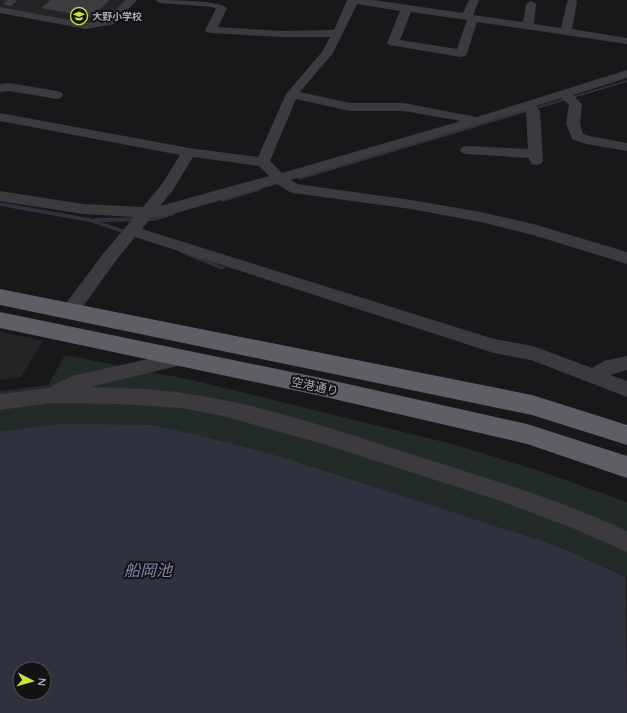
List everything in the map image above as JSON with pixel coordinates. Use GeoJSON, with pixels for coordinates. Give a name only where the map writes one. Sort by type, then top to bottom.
{"type":"FeatureCollection","features":[{"type":"Feature","properties":{"kind":"highway","name":"空港通り"},"geometry":{"type":"LineString","coordinates":[[0,296],[532,405],[627,435]]}},
{"type":"Feature","properties":{"kind":"highway","name":"空港通り"},"geometry":{"type":"LineString","coordinates":[[0,320],[184,358],[527,434],[627,467]]}},
{"type":"Feature","properties":{"kind":"street"},"geometry":{"type":"LineString","coordinates":[[0,10],[86,26],[110,22],[132,0]]}},
{"type":"Feature","properties":{"kind":"street"},"geometry":{"type":"LineString","coordinates":[[160,0],[214,4],[222,8],[211,30],[281,34],[338,33]]}},
{"type":"Feature","properties":{"kind":"street"},"geometry":{"type":"LineString","coordinates":[[263,162],[292,94],[327,52],[338,33],[352,0],[410,5],[470,17],[627,41]]}},
{"type":"Feature","properties":{"kind":"street"},"geometry":{"type":"LineString","coordinates":[[410,5],[393,43],[461,53],[474,0]]}},
{"type":"Feature","properties":{"kind":"street"},"geometry":{"type":"LineString","coordinates":[[566,31],[572,2]]}},
{"type":"Feature","properties":{"kind":"street"},"geometry":{"type":"LineString","coordinates":[[528,26],[531,4]]}},
{"type":"Feature","properties":{"kind":"street"},"geometry":{"type":"LineString","coordinates":[[0,196],[58,206],[116,212],[146,213],[166,210],[480,120],[531,108],[568,97],[627,74]]}},
{"type":"Feature","properties":{"kind":"street"},"geometry":{"type":"LineString","coordinates":[[0,88],[9,87],[56,95]]}},
{"type":"Feature","properties":{"kind":"street"},"geometry":{"type":"LineString","coordinates":[[292,94],[350,107],[404,107],[480,120]]}},
{"type":"Feature","properties":{"kind":"street"},"geometry":{"type":"LineString","coordinates":[[568,97],[576,104],[573,123],[577,136],[586,140],[627,147]]}},
{"type":"Feature","properties":{"kind":"street"},"geometry":{"type":"LineString","coordinates":[[467,150],[536,157],[531,108]]}},
{"type":"Feature","properties":{"kind":"street"},"geometry":{"type":"LineString","coordinates":[[0,117],[189,152],[263,162],[278,178],[292,188],[428,207],[483,217],[524,227],[627,258]]}},
{"type":"Feature","properties":{"kind":"street"},"geometry":{"type":"LineString","coordinates":[[70,311],[88,284],[168,187],[189,152]]}},
{"type":"Feature","properties":{"kind":"street"},"geometry":{"type":"LineString","coordinates":[[132,230],[494,346],[533,353],[627,389]]}},
{"type":"Feature","properties":{"kind":"street"},"geometry":{"type":"LineString","coordinates":[[51,394],[72,384],[184,358]]}},
{"type":"Feature","properties":{"kind":"street"},"geometry":{"type":"LineString","coordinates":[[593,376],[610,366],[627,363]]}},
{"type":"Feature","properties":{"kind":"street"},"geometry":{"type":"LineString","coordinates":[[0,402],[51,394],[128,396],[179,401],[222,408],[297,428],[468,481],[605,531],[627,542]]}},
{"type":"Feature","properties":{"kind":"shaded area","name":"大野小学校"},"geometry":{"type":"Polygon","coordinates":[[[0,0],[128,0],[108,20],[86,24],[0,7],[0,0]]]}},
{"type":"Feature","properties":{"kind":"shaded area"},"geometry":{"type":"Polygon","coordinates":[[[0,332],[43,341],[21,377],[0,380],[0,332]]]}},
{"type":"Feature","properties":{"kind":"shaded area"},"geometry":{"type":"Polygon","coordinates":[[[65,355],[192,380],[452,444],[540,471],[627,502],[627,577],[558,546],[276,455],[210,438],[61,424],[0,431],[0,391],[48,385],[65,355]]]}},
{"type":"Feature","properties":{"kind":"water","name":"船岡池"},"geometry":{"type":"Polygon","coordinates":[[[61,424],[153,425],[210,438],[276,455],[558,546],[626,577],[627,713],[0,713],[0,431],[61,424]]]}},
{"type":"Feature","properties":{"kind":"building"},"geometry":{"type":"Polygon","coordinates":[[[8,0],[17,1],[11,6],[3,4],[8,0]]]}},
{"type":"Feature","properties":{"kind":"building"},"geometry":{"type":"Polygon","coordinates":[[[51,0],[110,0],[91,17],[41,8],[51,0]]]}},
{"type":"Feature","properties":{"kind":"waterway"},"geometry":{"type":"LineString","coordinates":[[300,178],[627,81]]}},
{"type":"Feature","properties":{"kind":"waterway"},"geometry":{"type":"LineString","coordinates":[[222,200],[259,189]]}},
{"type":"Feature","properties":{"kind":"waterway"},"geometry":{"type":"LineString","coordinates":[[0,204],[91,220],[129,233]]}},
{"type":"Feature","properties":{"kind":"waterway"},"geometry":{"type":"LineString","coordinates":[[96,220],[154,219],[172,214]]}},
{"type":"Feature","properties":{"kind":"waterway"},"geometry":{"type":"LineString","coordinates":[[183,252],[222,268]]}},
{"type":"Feature","properties":{"kind":"place","name":"大野小学校"},"geometry":{"type":"Point","coordinates":[79,16]}}]}
